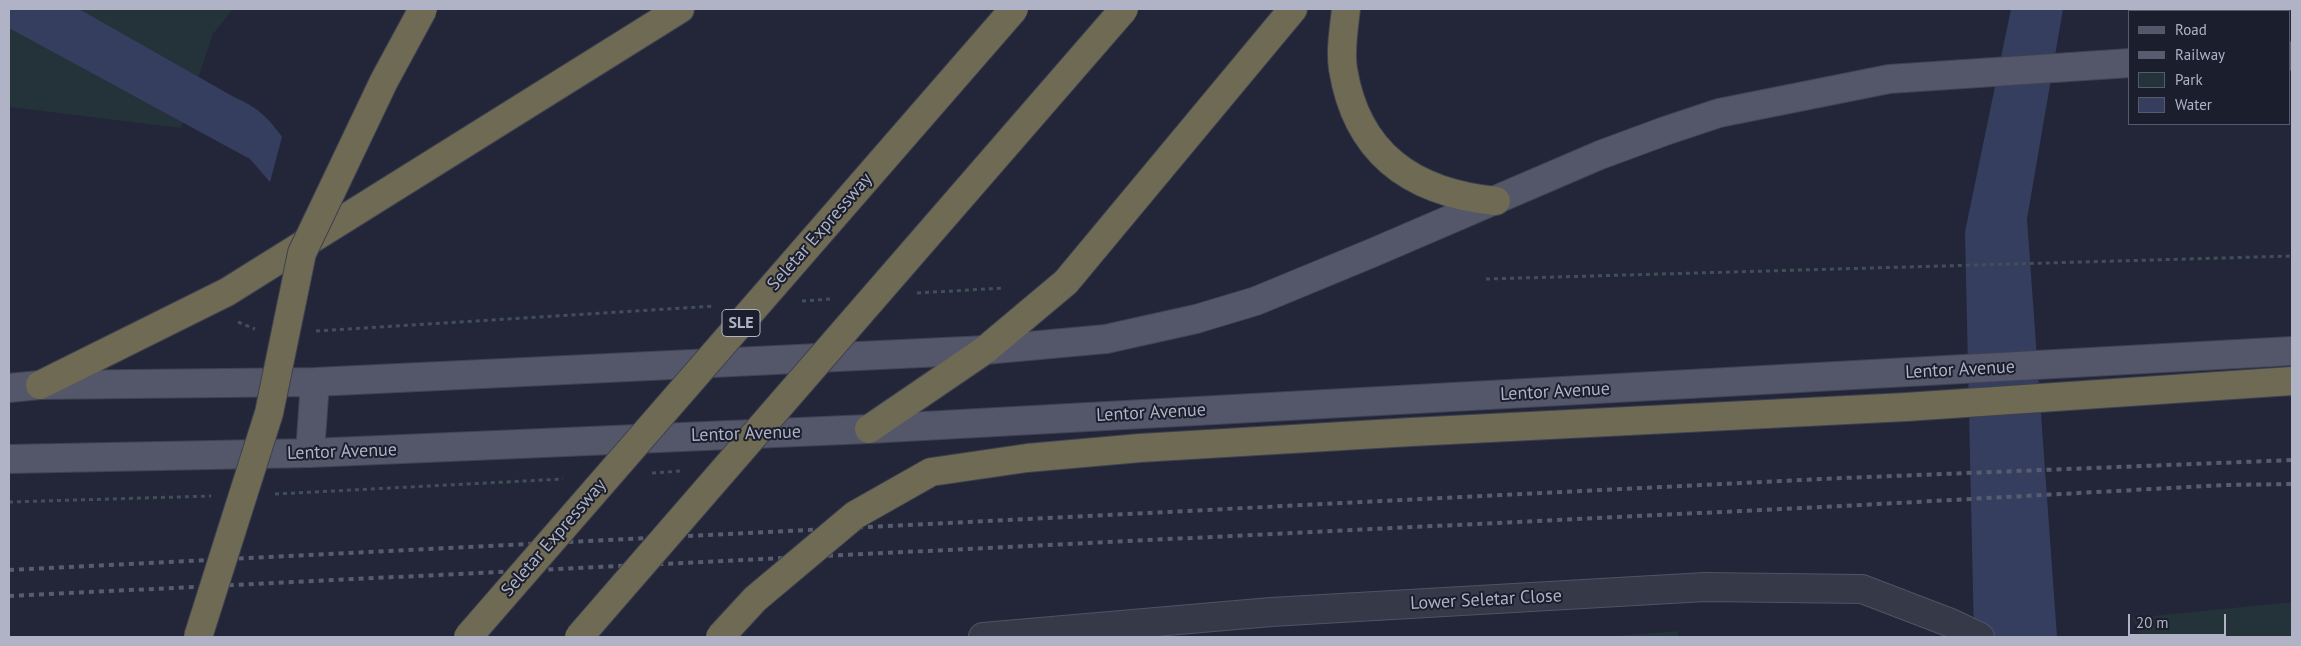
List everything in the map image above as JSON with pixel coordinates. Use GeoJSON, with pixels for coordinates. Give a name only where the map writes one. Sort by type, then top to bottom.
{"type":"FeatureCollection","features":[{"type":"Feature","properties":{"kind":"highway"},"geometry":{"type":"LineString","coordinates":[[198,637],[268,413],[302,253],[384,81],[423,9]]}},
{"type":"Feature","properties":{"kind":"highway"},"geometry":{"type":"LineString","coordinates":[[40,385],[227,292],[680,9]]}},
{"type":"Feature","properties":{"kind":"highway","name":"Seletar Expressway"},"geometry":{"type":"LineString","coordinates":[[468,637],[1014,9]]}},
{"type":"Feature","properties":{"kind":"highway"},"geometry":{"type":"LineString","coordinates":[[579,637],[1124,9]]}},
{"type":"Feature","properties":{"kind":"highway"},"geometry":{"type":"LineString","coordinates":[[869,429],[986,350],[1066,282],[1293,9]]}},
{"type":"Feature","properties":{"kind":"highway"},"geometry":{"type":"LineString","coordinates":[[1346,9],[1343,69],[1352,104],[1366,135],[1388,160],[1414,179],[1465,198],[1496,201]]}},
{"type":"Feature","properties":{"kind":"highway"},"geometry":{"type":"LineString","coordinates":[[720,637],[755,599],[856,515],[931,472],[1027,458],[1140,448],[1923,406],[2292,381]]}},
{"type":"Feature","properties":{"kind":"main road"},"geometry":{"type":"LineString","coordinates":[[9,388],[40,385],[315,382],[986,350],[1106,339],[1196,319],[1256,300],[1600,156],[1665,131],[1719,114],[1889,79],[2128,63]]}},
{"type":"Feature","properties":{"kind":"main road","name":"Lentor Avenue"},"geometry":{"type":"LineString","coordinates":[[9,458],[310,453],[869,429],[2292,351]]}},
{"type":"Feature","properties":{"kind":"main road"},"geometry":{"type":"LineString","coordinates":[[310,453],[315,382]]}},
{"type":"Feature","properties":{"kind":"lane","name":"Lower Seletar Close"},"geometry":{"type":"LineString","coordinates":[[983,637],[1271,612],[1705,587],[1862,589],[1942,619],[1974,634]]}},
{"type":"Feature","properties":{"kind":"path"},"geometry":{"type":"LineString","coordinates":[[1486,279],[2292,256]]}},
{"type":"Feature","properties":{"kind":"path"},"geometry":{"type":"LineString","coordinates":[[914,294],[1004,288]]}},
{"type":"Feature","properties":{"kind":"path"},"geometry":{"type":"LineString","coordinates":[[795,301],[835,299]]}},
{"type":"Feature","properties":{"kind":"path"},"geometry":{"type":"LineString","coordinates":[[307,332],[715,306]]}},
{"type":"Feature","properties":{"kind":"path"},"geometry":{"type":"LineString","coordinates":[[237,322],[264,330]]}},
{"type":"Feature","properties":{"kind":"path"},"geometry":{"type":"LineString","coordinates":[[648,474],[688,471]]}},
{"type":"Feature","properties":{"kind":"path"},"geometry":{"type":"LineString","coordinates":[[271,494],[568,478]]}},
{"type":"Feature","properties":{"kind":"path"},"geometry":{"type":"LineString","coordinates":[[9,502],[221,496]]}},
{"type":"Feature","properties":{"kind":"green space"},"geometry":{"type":"Polygon","coordinates":[[[9,9],[233,9],[213,34],[181,128],[9,107],[9,9]]]}},
{"type":"Feature","properties":{"kind":"green space"},"geometry":{"type":"Polygon","coordinates":[[[2292,602],[2292,637],[2142,637],[2132,618],[2292,602]]]}},
{"type":"Feature","properties":{"kind":"green space"},"geometry":{"type":"Polygon","coordinates":[[[1678,631],[1678,637],[1601,637],[1678,631]]]}},
{"type":"Feature","properties":{"kind":"water"},"geometry":{"type":"Polygon","coordinates":[[[9,9],[79,9],[256,109],[267,118],[282,137],[270,182],[250,159],[9,28],[9,9]]]}},
{"type":"Feature","properties":{"kind":"water"},"geometry":{"type":"Polygon","coordinates":[[[2011,9],[2063,9],[2027,219],[2057,637],[1974,637],[1965,232],[2011,9]]]}},
{"type":"Feature","properties":{"kind":"railway"},"geometry":{"type":"LineString","coordinates":[[9,570],[1843,478],[2292,460]]}},
{"type":"Feature","properties":{"kind":"railway"},"geometry":{"type":"LineString","coordinates":[[9,596],[1842,506],[2225,485],[2292,484]]}}]}
